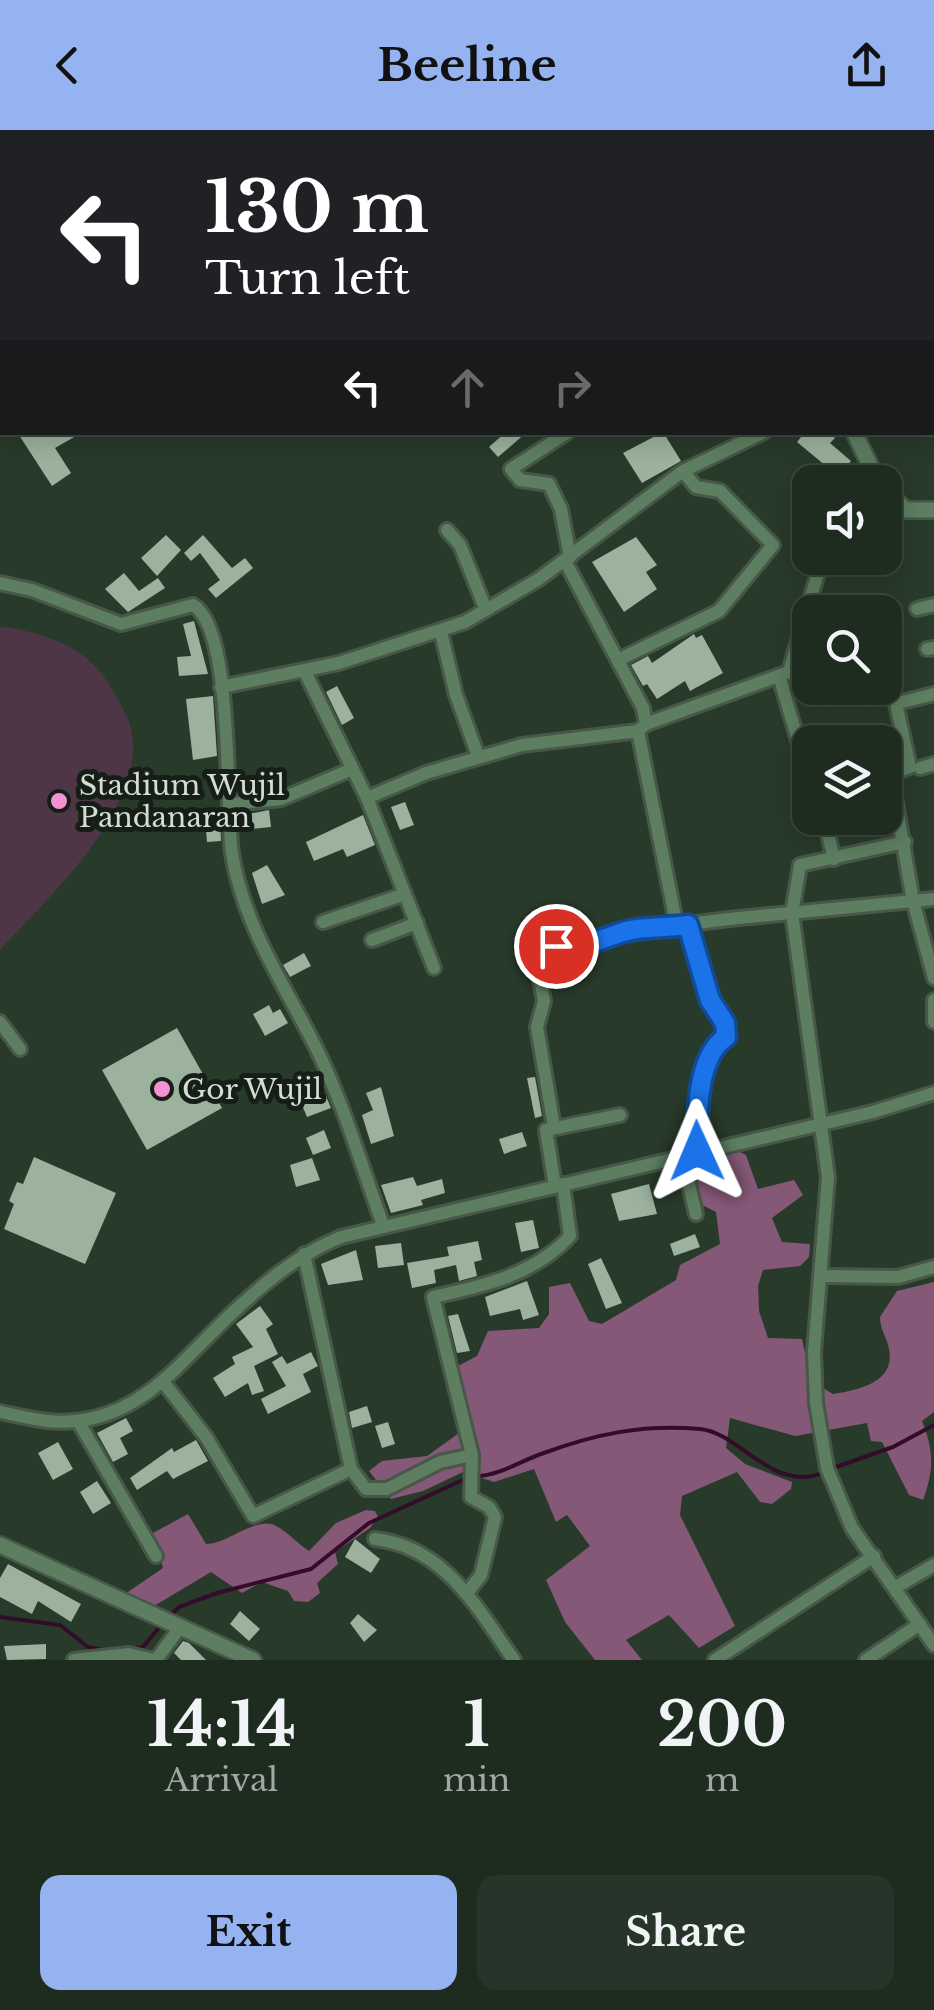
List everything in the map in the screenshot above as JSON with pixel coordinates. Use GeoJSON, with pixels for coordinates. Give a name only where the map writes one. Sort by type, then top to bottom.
{"type":"FeatureCollection","features":[{"type":"Feature","properties":{"kind":"street"},"geometry":{"type":"LineString","coordinates":[[563,435],[511,469],[520,480],[549,484],[556,492],[568,559],[620,659],[642,727],[682,926],[710,1000],[725,1023],[726,1037],[714,1044],[698,1089],[697,1151]]}},
{"type":"Feature","properties":{"kind":"street"},"geometry":{"type":"LineString","coordinates":[[220,687],[306,672],[441,632],[486,610],[568,559],[683,470],[758,435]]}},
{"type":"Feature","properties":{"kind":"street"},"geometry":{"type":"LineString","coordinates":[[855,435],[870,465]]}},
{"type":"Feature","properties":{"kind":"street"},"geometry":{"type":"LineString","coordinates":[[620,659],[720,610],[773,545],[720,491],[696,487],[683,470]]}},
{"type":"Feature","properties":{"kind":"street"},"geometry":{"type":"LineString","coordinates":[[902,506],[906,510],[934,510]]}},
{"type":"Feature","properties":{"kind":"street"},"geometry":{"type":"LineString","coordinates":[[447,530],[460,545],[486,610]]}},
{"type":"Feature","properties":{"kind":"street"},"geometry":{"type":"LineString","coordinates":[[794,725],[784,674],[817,575]]}},
{"type":"Feature","properties":{"kind":"street"},"geometry":{"type":"LineString","coordinates":[[0,583],[32,590],[121,624],[192,605],[209,620],[220,687],[234,863],[258,935],[323,1064],[383,1226]]}},
{"type":"Feature","properties":{"kind":"street"},"geometry":{"type":"LineString","coordinates":[[916,609],[934,605]]}},
{"type":"Feature","properties":{"kind":"street"},"geometry":{"type":"LineString","coordinates":[[441,632],[456,695],[478,756]]}},
{"type":"Feature","properties":{"kind":"street"},"geometry":{"type":"LineString","coordinates":[[306,672],[350,770],[367,798],[434,968]]}},
{"type":"Feature","properties":{"kind":"street"},"geometry":{"type":"LineString","coordinates":[[367,798],[478,756],[522,745],[642,727],[792,672]]}},
{"type":"Feature","properties":{"kind":"street"},"geometry":{"type":"LineString","coordinates":[[902,702],[934,694]]}},
{"type":"Feature","properties":{"kind":"street"},"geometry":{"type":"LineString","coordinates":[[898,705],[910,769],[893,773],[892,780],[914,902],[934,978]]}},
{"type":"Feature","properties":{"kind":"street"},"geometry":{"type":"LineString","coordinates":[[232,804],[280,798],[350,770]]}},
{"type":"Feature","properties":{"kind":"street"},"geometry":{"type":"LineString","coordinates":[[828,835],[834,859]]}},
{"type":"Feature","properties":{"kind":"street"},"geometry":{"type":"LineString","coordinates":[[905,842],[796,868],[792,913],[828,1178],[815,1374],[828,1468],[852,1528],[934,1645]]}},
{"type":"Feature","properties":{"kind":"street"},"geometry":{"type":"LineString","coordinates":[[323,922],[405,894]]}},
{"type":"Feature","properties":{"kind":"street"},"geometry":{"type":"LineString","coordinates":[[554,1127],[538,1028],[544,994],[538,954],[542,947],[572,948],[601,943],[618,933],[934,899]]}},
{"type":"Feature","properties":{"kind":"street"},"geometry":{"type":"LineString","coordinates":[[372,940],[416,923]]}},
{"type":"Feature","properties":{"kind":"street"},"geometry":{"type":"LineString","coordinates":[[934,1000],[934,1022]]}},
{"type":"Feature","properties":{"kind":"street"},"geometry":{"type":"LineString","coordinates":[[0,1022],[20,1048]]}},
{"type":"Feature","properties":{"kind":"street"},"geometry":{"type":"LineString","coordinates":[[0,1412],[48,1422],[78,1421],[164,1384],[228,1316],[304,1254],[341,1237],[821,1124],[934,1092]]}},
{"type":"Feature","properties":{"kind":"street"},"geometry":{"type":"LineString","coordinates":[[467,1593],[481,1575],[495,1517],[489,1507],[474,1503],[469,1488],[472,1461],[433,1297],[519,1273],[570,1236],[544,1135],[554,1127],[620,1115]]}},
{"type":"Feature","properties":{"kind":"street"},"geometry":{"type":"LineString","coordinates":[[682,1154],[696,1214]]}},
{"type":"Feature","properties":{"kind":"street"},"geometry":{"type":"LineString","coordinates":[[304,1254],[351,1469],[361,1486],[379,1491],[440,1462],[472,1461]]}},
{"type":"Feature","properties":{"kind":"street"},"geometry":{"type":"LineString","coordinates":[[822,1276],[898,1276],[934,1267]]}},
{"type":"Feature","properties":{"kind":"street"},"geometry":{"type":"LineString","coordinates":[[164,1384],[206,1437],[253,1516],[351,1469]]}},
{"type":"Feature","properties":{"kind":"street"},"geometry":{"type":"LineString","coordinates":[[78,1421],[156,1556]]}},
{"type":"Feature","properties":{"kind":"street"},"geometry":{"type":"LineString","coordinates":[[376,1539],[421,1553],[458,1580],[514,1660]]}},
{"type":"Feature","properties":{"kind":"street"},"geometry":{"type":"LineString","coordinates":[[0,1545],[253,1660]]}},
{"type":"Feature","properties":{"kind":"street"},"geometry":{"type":"LineString","coordinates":[[716,1660],[874,1556]]}},
{"type":"Feature","properties":{"kind":"street"},"geometry":{"type":"LineString","coordinates":[[896,1588],[934,1565]]}},
{"type":"Feature","properties":{"kind":"street"},"geometry":{"type":"LineString","coordinates":[[74,1660],[130,1654],[155,1660],[172,1622]]}},
{"type":"Feature","properties":{"kind":"street"},"geometry":{"type":"LineString","coordinates":[[866,1660],[920,1624]]}},
{"type":"Feature","properties":{"kind":"shaded area","name":"Stadium Wujil Pandanaran"},"geometry":{"type":"Polygon","coordinates":[[[0,628],[54,639],[93,664],[104,676],[129,722],[132,762],[123,792],[89,851],[0,950],[0,628]]]}},
{"type":"Feature","properties":{"kind":"shaded area"},"geometry":{"type":"Polygon","coordinates":[[[734,1149],[746,1155],[758,1189],[794,1180],[803,1195],[772,1218],[782,1242],[810,1244],[809,1257],[800,1266],[763,1270],[758,1286],[759,1311],[768,1338],[802,1339],[811,1381],[833,1394],[864,1387],[881,1377],[890,1360],[880,1317],[897,1291],[934,1282],[934,1412],[922,1421],[931,1460],[927,1489],[923,1500],[909,1495],[882,1442],[871,1441],[867,1423],[795,1436],[730,1418],[726,1448],[745,1464],[792,1482],[791,1489],[772,1504],[760,1502],[737,1472],[682,1496],[680,1515],[735,1626],[699,1648],[669,1615],[626,1640],[642,1660],[595,1660],[565,1622],[546,1580],[590,1546],[567,1515],[556,1522],[534,1469],[494,1482],[463,1472],[423,1491],[391,1499],[369,1471],[382,1461],[427,1456],[466,1428],[458,1366],[477,1356],[488,1331],[539,1328],[549,1314],[549,1287],[570,1283],[589,1321],[602,1324],[676,1280],[680,1265],[720,1244],[716,1212],[700,1204],[693,1165],[734,1149]]]}},
{"type":"Feature","properties":{"kind":"shaded area"},"geometry":{"type":"Polygon","coordinates":[[[366,1510],[375,1511],[378,1517],[370,1528],[335,1552],[338,1564],[317,1583],[320,1593],[308,1602],[294,1601],[288,1591],[262,1582],[242,1593],[211,1572],[154,1606],[125,1594],[163,1568],[153,1533],[188,1514],[206,1544],[268,1524],[309,1551],[336,1523],[366,1510]]]}},
{"type":"Feature","properties":{"kind":"building"},"geometry":{"type":"Polygon","coordinates":[[[19,435],[78,435],[55,448],[71,473],[52,486],[19,435]]]}},
{"type":"Feature","properties":{"kind":"building"},"geometry":{"type":"Polygon","coordinates":[[[503,435],[524,435],[498,457],[489,447],[503,435]]]}},
{"type":"Feature","properties":{"kind":"building"},"geometry":{"type":"Polygon","coordinates":[[[665,435],[681,461],[642,483],[623,453],[665,435]]]}},
{"type":"Feature","properties":{"kind":"building"},"geometry":{"type":"Polygon","coordinates":[[[803,435],[832,435],[835,438],[830,443],[851,461],[848,465],[825,465],[797,442],[803,435]]]}},
{"type":"Feature","properties":{"kind":"building"},"geometry":{"type":"Polygon","coordinates":[[[166,535],[181,550],[157,576],[141,558],[166,535]]]}},
{"type":"Feature","properties":{"kind":"building"},"geometry":{"type":"Polygon","coordinates":[[[203,535],[232,568],[245,558],[253,568],[216,598],[208,589],[220,580],[200,553],[191,561],[184,553],[203,535]]]}},
{"type":"Feature","properties":{"kind":"building"},"geometry":{"type":"Polygon","coordinates":[[[636,537],[657,565],[646,572],[657,589],[624,612],[592,562],[636,537]]]}},
{"type":"Feature","properties":{"kind":"building"},"geometry":{"type":"Polygon","coordinates":[[[124,573],[139,591],[158,578],[165,588],[128,612],[105,589],[124,573]]]}},
{"type":"Feature","properties":{"kind":"building"},"geometry":{"type":"Polygon","coordinates":[[[194,621],[208,674],[179,676],[177,657],[191,656],[183,624],[194,621]]]}},
{"type":"Feature","properties":{"kind":"building"},"geometry":{"type":"Polygon","coordinates":[[[694,634],[696,638],[702,635],[723,673],[690,691],[685,681],[657,699],[647,684],[643,686],[631,665],[648,656],[652,663],[694,634]]]}},
{"type":"Feature","properties":{"kind":"building"},"geometry":{"type":"Polygon","coordinates":[[[337,686],[354,718],[342,725],[326,692],[337,686]]]}},
{"type":"Feature","properties":{"kind":"building"},"geometry":{"type":"Polygon","coordinates":[[[213,696],[217,756],[193,760],[186,699],[213,696]]]}},
{"type":"Feature","properties":{"kind":"building"},"geometry":{"type":"Polygon","coordinates":[[[405,802],[414,825],[400,830],[391,807],[405,802]]]}},
{"type":"Feature","properties":{"kind":"building"},"geometry":{"type":"Polygon","coordinates":[[[269,810],[271,827],[240,830],[239,816],[269,810]]]}},
{"type":"Feature","properties":{"kind":"building"},"geometry":{"type":"Polygon","coordinates":[[[363,815],[375,845],[347,857],[343,849],[314,861],[306,842],[363,815]]]}},
{"type":"Feature","properties":{"kind":"building"},"geometry":{"type":"Polygon","coordinates":[[[220,817],[221,841],[207,842],[205,818],[220,817]]]}},
{"type":"Feature","properties":{"kind":"building"},"geometry":{"type":"Polygon","coordinates":[[[267,865],[285,895],[262,904],[252,873],[267,865]]]}},
{"type":"Feature","properties":{"kind":"building"},"geometry":{"type":"Polygon","coordinates":[[[304,953],[311,966],[290,977],[283,965],[304,953]]]}},
{"type":"Feature","properties":{"kind":"building"},"geometry":{"type":"Polygon","coordinates":[[[269,1005],[273,1013],[280,1009],[288,1023],[265,1036],[253,1014],[269,1005]]]}},
{"type":"Feature","properties":{"kind":"building","name":"Gor Wujil"},"geometry":{"type":"Polygon","coordinates":[[[177,1028],[222,1108],[147,1150],[102,1070],[177,1028]]]}},
{"type":"Feature","properties":{"kind":"building"},"geometry":{"type":"Polygon","coordinates":[[[535,1077],[542,1116],[535,1118],[527,1078],[535,1077]]]}},
{"type":"Feature","properties":{"kind":"building"},"geometry":{"type":"Polygon","coordinates":[[[381,1087],[394,1136],[371,1144],[362,1115],[373,1110],[366,1093],[381,1087]]]}},
{"type":"Feature","properties":{"kind":"building"},"geometry":{"type":"Polygon","coordinates":[[[326,1096],[331,1108],[307,1117],[302,1105],[326,1096]]]}},
{"type":"Feature","properties":{"kind":"building"},"geometry":{"type":"Polygon","coordinates":[[[324,1130],[331,1148],[313,1155],[306,1138],[324,1130]]]}},
{"type":"Feature","properties":{"kind":"building"},"geometry":{"type":"Polygon","coordinates":[[[522,1132],[527,1146],[504,1154],[499,1139],[522,1132]]]}},
{"type":"Feature","properties":{"kind":"building"},"geometry":{"type":"Polygon","coordinates":[[[34,1157],[116,1193],[85,1264],[4,1229],[14,1204],[9,1201],[17,1182],[23,1184],[34,1157]]]}},
{"type":"Feature","properties":{"kind":"building"},"geometry":{"type":"Polygon","coordinates":[[[312,1158],[320,1180],[296,1187],[290,1165],[312,1158]]]}},
{"type":"Feature","properties":{"kind":"building"},"geometry":{"type":"Polygon","coordinates":[[[413,1177],[417,1186],[442,1179],[445,1193],[421,1200],[423,1205],[391,1213],[381,1185],[413,1177]]]}},
{"type":"Feature","properties":{"kind":"building"},"geometry":{"type":"Polygon","coordinates":[[[649,1184],[657,1214],[619,1221],[611,1194],[649,1184]]]}},
{"type":"Feature","properties":{"kind":"building"},"geometry":{"type":"Polygon","coordinates":[[[533,1220],[539,1248],[521,1252],[515,1223],[533,1220]]]}},
{"type":"Feature","properties":{"kind":"building"},"geometry":{"type":"Polygon","coordinates":[[[695,1234],[700,1247],[674,1256],[670,1244],[695,1234]]]}},
{"type":"Feature","properties":{"kind":"building"},"geometry":{"type":"Polygon","coordinates":[[[478,1241],[482,1260],[474,1262],[477,1276],[459,1281],[456,1265],[434,1270],[436,1283],[412,1288],[407,1263],[449,1256],[447,1247],[478,1241]]]}},
{"type":"Feature","properties":{"kind":"building"},"geometry":{"type":"Polygon","coordinates":[[[401,1243],[404,1265],[378,1268],[375,1246],[401,1243]]]}},
{"type":"Feature","properties":{"kind":"building"},"geometry":{"type":"Polygon","coordinates":[[[356,1250],[363,1280],[328,1285],[321,1264],[356,1250]]]}},
{"type":"Feature","properties":{"kind":"building"},"geometry":{"type":"Polygon","coordinates":[[[601,1258],[622,1303],[606,1309],[588,1264],[601,1258]]]}},
{"type":"Feature","properties":{"kind":"building"},"geometry":{"type":"Polygon","coordinates":[[[527,1281],[539,1315],[523,1320],[520,1309],[490,1316],[485,1297],[527,1281]]]}},
{"type":"Feature","properties":{"kind":"building"},"geometry":{"type":"Polygon","coordinates":[[[260,1306],[273,1324],[266,1329],[278,1354],[254,1366],[264,1391],[252,1395],[248,1383],[225,1397],[213,1378],[235,1364],[232,1357],[253,1347],[236,1324],[260,1306]]]}},
{"type":"Feature","properties":{"kind":"building"},"geometry":{"type":"Polygon","coordinates":[[[458,1314],[470,1351],[457,1353],[448,1316],[458,1314]]]}},
{"type":"Feature","properties":{"kind":"building"},"geometry":{"type":"Polygon","coordinates":[[[311,1352],[318,1366],[303,1374],[311,1392],[268,1414],[261,1399],[286,1386],[272,1362],[282,1356],[287,1364],[311,1352]]]}},
{"type":"Feature","properties":{"kind":"building"},"geometry":{"type":"Polygon","coordinates":[[[367,1406],[372,1422],[352,1428],[349,1412],[367,1406]]]}},
{"type":"Feature","properties":{"kind":"building"},"geometry":{"type":"Polygon","coordinates":[[[126,1418],[133,1431],[120,1438],[128,1454],[113,1462],[97,1433],[126,1418]]]}},
{"type":"Feature","properties":{"kind":"building"},"geometry":{"type":"Polygon","coordinates":[[[388,1422],[395,1444],[382,1448],[375,1426],[388,1422]]]}},
{"type":"Feature","properties":{"kind":"building"},"geometry":{"type":"Polygon","coordinates":[[[196,1440],[208,1461],[173,1479],[167,1471],[137,1490],[130,1478],[172,1448],[174,1452],[196,1440]]]}},
{"type":"Feature","properties":{"kind":"building"},"geometry":{"type":"Polygon","coordinates":[[[58,1442],[73,1469],[53,1480],[38,1453],[58,1442]]]}},
{"type":"Feature","properties":{"kind":"building"},"geometry":{"type":"Polygon","coordinates":[[[97,1481],[111,1503],[93,1514],[80,1492],[97,1481]]]}},
{"type":"Feature","properties":{"kind":"building"},"geometry":{"type":"Polygon","coordinates":[[[355,1539],[380,1559],[371,1573],[345,1557],[355,1539]]]}},
{"type":"Feature","properties":{"kind":"building"},"geometry":{"type":"Polygon","coordinates":[[[8,1564],[81,1604],[71,1622],[38,1601],[32,1614],[0,1597],[0,1578],[8,1564]]]}},
{"type":"Feature","properties":{"kind":"building"},"geometry":{"type":"Polygon","coordinates":[[[240,1611],[260,1629],[249,1641],[230,1624],[240,1611]]]}},
{"type":"Feature","properties":{"kind":"building"},"geometry":{"type":"Polygon","coordinates":[[[358,1614],[377,1630],[364,1642],[350,1623],[358,1614]]]}},
{"type":"Feature","properties":{"kind":"building"},"geometry":{"type":"Polygon","coordinates":[[[183,1641],[206,1660],[181,1660],[174,1653],[183,1641]]]}},
{"type":"Feature","properties":{"kind":"building"},"geometry":{"type":"Polygon","coordinates":[[[46,1644],[46,1659],[7,1660],[4,1646],[46,1644]]]}},
{"type":"Feature","properties":{"kind":"waterway"},"geometry":{"type":"LineString","coordinates":[[833,1468],[893,1447],[934,1425]]}},
{"type":"Feature","properties":{"kind":"waterway"},"geometry":{"type":"LineString","coordinates":[[477,1476],[580,1441],[658,1428],[715,1433],[790,1476],[825,1472]]}},
{"type":"Feature","properties":{"kind":"waterway"},"geometry":{"type":"LineString","coordinates":[[168,1618],[179,1607],[217,1593],[311,1569],[369,1523],[467,1478]]}},
{"type":"Feature","properties":{"kind":"waterway"},"geometry":{"type":"LineString","coordinates":[[0,1617],[60,1625],[88,1647],[108,1651]]}},
{"type":"Feature","properties":{"kind":"waterway"},"geometry":{"type":"LineString","coordinates":[[132,1649],[143,1647],[162,1624]]}},
{"type":"Feature","properties":{"kind":"place","name":"Stadium Wujil Pandanaran"},"geometry":{"type":"Point","coordinates":[59,801]}},
{"type":"Feature","properties":{"kind":"place","name":"Gor Wujil"},"geometry":{"type":"Point","coordinates":[162,1089]}},
{"type":"Feature","properties":{"kind":"route"},"geometry":{"type":"LineString","coordinates":[[556,946],[572,948],[601,943],[618,933],[688,925],[710,1000],[725,1023],[726,1037],[714,1044],[707,1073],[698,1089],[697,1151]]}}]}
